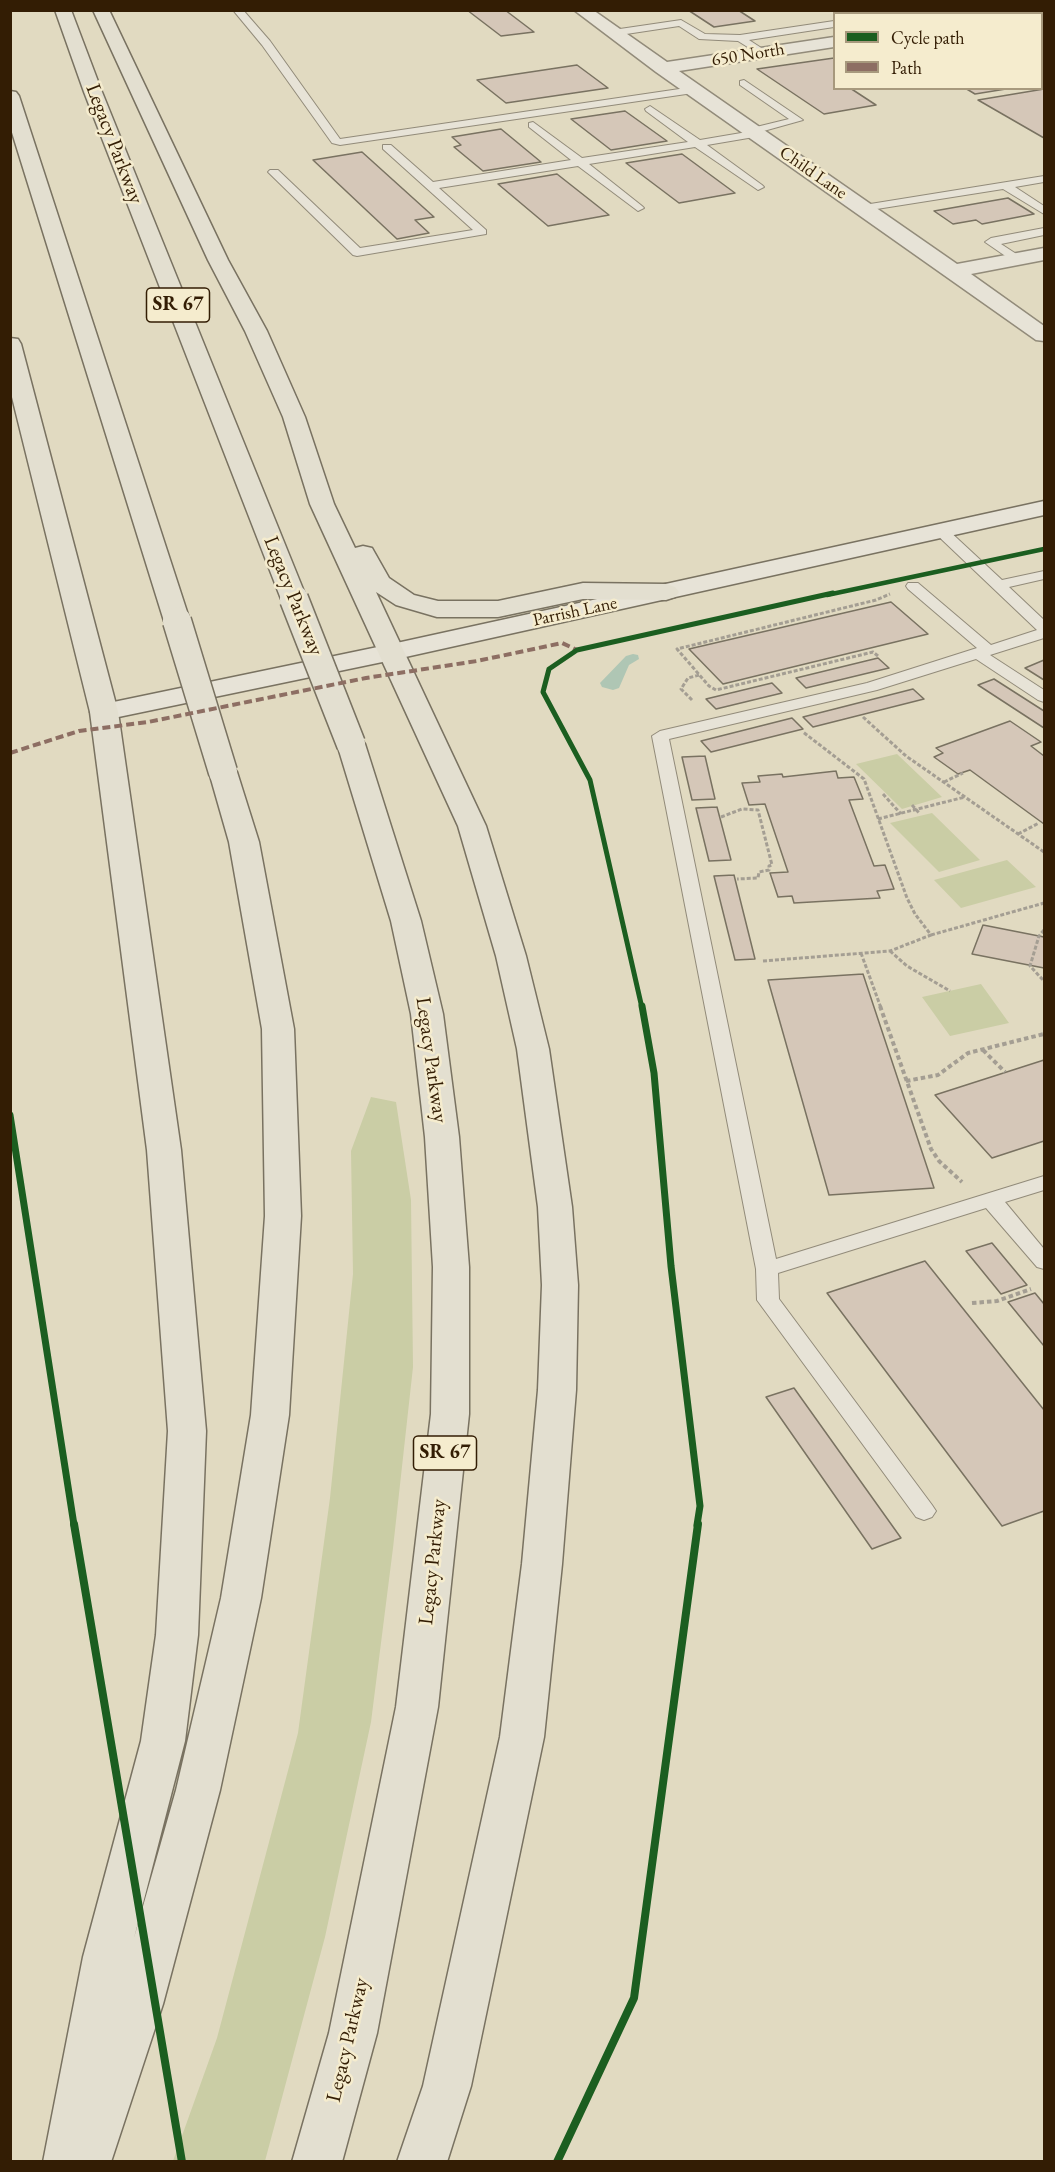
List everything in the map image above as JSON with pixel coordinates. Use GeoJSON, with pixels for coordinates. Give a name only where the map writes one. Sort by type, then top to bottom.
{"type":"FeatureCollection","features":[{"type":"Feature","properties":{"kind":"highway","name":"Legacy Parkway"},"geometry":{"type":"LineString","coordinates":[[63,10],[162,268],[351,744],[406,921],[426,1014],[442,1137],[451,1268],[450,1414],[417,1707],[353,2033],[317,2162]]}},
{"type":"Feature","properties":{"kind":"highway"},"geometry":{"type":"LineString","coordinates":[[101,10],[218,260],[256,331],[294,417],[379,583],[405,600],[437,609],[460,610],[498,609],[583,591],[666,592]]}},
{"type":"Feature","properties":{"kind":"highway"},"geometry":{"type":"LineString","coordinates":[[10,96],[177,621],[244,842],[278,1029],[283,1216],[270,1415],[241,1598],[198,1790],[139,2004],[86,2162]]}},
{"type":"Feature","properties":{"kind":"highway"},"geometry":{"type":"LineString","coordinates":[[10,344],[104,712],[164,1150],[187,1431],[177,1635],[163,1741],[106,1956],[68,2162]]}},
{"type":"Feature","properties":{"kind":"highway"},"geometry":{"type":"LineString","coordinates":[[294,417],[322,504],[472,826],[511,956],[533,1049],[555,1207],[560,1285],[557,1390],[542,1564],[522,1737],[447,2086],[422,2162]]}},
{"type":"Feature","properties":{"kind":"highway"},"geometry":{"type":"LineString","coordinates":[[365,595],[392,611],[441,622],[474,623],[555,616]]}},
{"type":"Feature","properties":{"kind":"street","name":"Child Lane"},"geometry":{"type":"LineString","coordinates":[[582,10],[1044,335]]}},
{"type":"Feature","properties":{"kind":"street","name":"650 North"},"geometry":{"type":"LineString","coordinates":[[662,68],[833,42]]}},
{"type":"Feature","properties":{"kind":"street"},"geometry":{"type":"LineString","coordinates":[[955,272],[1044,254]]}},
{"type":"Feature","properties":{"kind":"street","name":"Parrish Lane"},"geometry":{"type":"LineString","coordinates":[[104,712],[392,652],[1044,508]]}},
{"type":"Feature","properties":{"kind":"lane"},"geometry":{"type":"LineString","coordinates":[[237,10],[266,43],[336,141],[340,142],[693,90]]}},
{"type":"Feature","properties":{"kind":"lane"},"geometry":{"type":"LineString","coordinates":[[613,33],[676,20],[703,37],[740,38],[833,24]]}},
{"type":"Feature","properties":{"kind":"lane"},"geometry":{"type":"LineString","coordinates":[[740,38],[762,53]]}},
{"type":"Feature","properties":{"kind":"lane"},"geometry":{"type":"LineString","coordinates":[[430,186],[697,143],[754,132],[798,120],[744,83]]}},
{"type":"Feature","properties":{"kind":"lane"},"geometry":{"type":"LineString","coordinates":[[650,109],[758,187]]}},
{"type":"Feature","properties":{"kind":"lane"},"geometry":{"type":"LineString","coordinates":[[533,125],[638,208]]}},
{"type":"Feature","properties":{"kind":"lane"},"geometry":{"type":"LineString","coordinates":[[274,172],[357,252],[482,232],[387,147]]}},
{"type":"Feature","properties":{"kind":"lane"},"geometry":{"type":"LineString","coordinates":[[864,208],[1044,179]]}},
{"type":"Feature","properties":{"kind":"lane"},"geometry":{"type":"LineString","coordinates":[[1004,185],[1044,211]]}},
{"type":"Feature","properties":{"kind":"lane"},"geometry":{"type":"LineString","coordinates":[[1017,260],[991,242],[1044,232]]}},
{"type":"Feature","properties":{"kind":"lane"},"geometry":{"type":"LineString","coordinates":[[924,1511],[768,1300],[766,1269],[660,736],[871,687],[982,651],[1043,626],[941,531]]}},
{"type":"Feature","properties":{"kind":"lane"},"geometry":{"type":"LineString","coordinates":[[999,585],[1044,574]]}},
{"type":"Feature","properties":{"kind":"lane"},"geometry":{"type":"LineString","coordinates":[[906,588],[982,651],[1044,697]]}},
{"type":"Feature","properties":{"kind":"lane"},"geometry":{"type":"LineString","coordinates":[[766,1269],[1044,1184]]}},
{"type":"Feature","properties":{"kind":"lane"},"geometry":{"type":"LineString","coordinates":[[991,1200],[1044,1262]]}},
{"type":"Feature","properties":{"kind":"path"},"geometry":{"type":"LineString","coordinates":[[878,656],[873,651],[716,690],[708,686],[677,649],[876,600],[906,588]]}},
{"type":"Feature","properties":{"kind":"path"},"geometry":{"type":"LineString","coordinates":[[692,700],[681,689],[688,678],[699,675]]}},
{"type":"Feature","properties":{"kind":"path"},"geometry":{"type":"LineString","coordinates":[[771,676],[775,681]]}},
{"type":"Feature","properties":{"kind":"path"},"geometry":{"type":"LineString","coordinates":[[863,717],[906,756],[1044,852]]}},
{"type":"Feature","properties":{"kind":"path"},"geometry":{"type":"LineString","coordinates":[[803,732],[864,778],[907,898],[915,914],[931,935]]}},
{"type":"Feature","properties":{"kind":"path"},"geometry":{"type":"LineString","coordinates":[[943,782],[963,773]]}},
{"type":"Feature","properties":{"kind":"path"},"geometry":{"type":"LineString","coordinates":[[883,794],[901,814]]}},
{"type":"Feature","properties":{"kind":"path"},"geometry":{"type":"LineString","coordinates":[[878,819],[965,797]]}},
{"type":"Feature","properties":{"kind":"path"},"geometry":{"type":"LineString","coordinates":[[912,805],[920,814]]}},
{"type":"Feature","properties":{"kind":"path"},"geometry":{"type":"LineString","coordinates":[[722,818],[742,809],[758,810],[772,865],[769,866],[769,870],[759,872],[758,878],[737,879]]}},
{"type":"Feature","properties":{"kind":"path"},"geometry":{"type":"LineString","coordinates":[[1018,834],[1039,823]]}},
{"type":"Feature","properties":{"kind":"path"},"geometry":{"type":"LineString","coordinates":[[763,961],[890,951],[931,935],[1044,903]]}},
{"type":"Feature","properties":{"kind":"path"},"geometry":{"type":"LineString","coordinates":[[1044,930],[1039,936],[1030,966],[1044,981]]}},
{"type":"Feature","properties":{"kind":"path"},"geometry":{"type":"LineString","coordinates":[[890,951],[907,966],[950,991]]}},
{"type":"Feature","properties":{"kind":"path"},"geometry":{"type":"LineString","coordinates":[[861,953],[931,1149],[939,1161],[966,1185]]}},
{"type":"Feature","properties":{"kind":"path"},"geometry":{"type":"LineString","coordinates":[[906,1081],[939,1075],[968,1053],[1044,1034]]}},
{"type":"Feature","properties":{"kind":"path"},"geometry":{"type":"LineString","coordinates":[[982,1049],[1005,1072]]}},
{"type":"Feature","properties":{"kind":"path"},"geometry":{"type":"LineString","coordinates":[[972,1303],[996,1301],[1031,1289]]}},
{"type":"Feature","properties":{"kind":"shaded area"},"geometry":{"type":"Polygon","coordinates":[[[638,655],[639,659],[629,665],[619,688],[613,690],[602,687],[600,683],[626,656],[638,655]]]}},
{"type":"Feature","properties":{"kind":"shaded area"},"geometry":{"type":"Polygon","coordinates":[[[897,754],[942,797],[902,809],[856,764],[897,754]]]}},
{"type":"Feature","properties":{"kind":"shaded area"},"geometry":{"type":"Polygon","coordinates":[[[932,813],[980,860],[939,872],[890,823],[932,813]]]}},
{"type":"Feature","properties":{"kind":"shaded area"},"geometry":{"type":"Polygon","coordinates":[[[1007,860],[1036,887],[961,908],[934,880],[1007,860]]]}},
{"type":"Feature","properties":{"kind":"shaded area"},"geometry":{"type":"Polygon","coordinates":[[[981,984],[1009,1023],[950,1036],[922,997],[981,984]]]}},
{"type":"Feature","properties":{"kind":"shaded area"},"geometry":{"type":"Polygon","coordinates":[[[371,1097],[396,1102],[411,1200],[413,1367],[371,1722],[325,1937],[265,2161],[173,2161],[217,2038],[298,1733],[330,1498],[353,1274],[351,1151],[371,1097]]]}},
{"type":"Feature","properties":{"kind":"building"},"geometry":{"type":"Polygon","coordinates":[[[467,10],[505,10],[534,32],[501,36],[467,10]]]}},
{"type":"Feature","properties":{"kind":"building"},"geometry":{"type":"Polygon","coordinates":[[[688,10],[738,10],[755,21],[714,27],[688,10]]]}},
{"type":"Feature","properties":{"kind":"building"},"geometry":{"type":"Polygon","coordinates":[[[868,10],[915,10],[918,12],[870,12],[868,10]]]}},
{"type":"Feature","properties":{"kind":"building"},"geometry":{"type":"Polygon","coordinates":[[[833,58],[833,90],[853,90],[876,105],[824,114],[757,69],[833,58]]]}},
{"type":"Feature","properties":{"kind":"building"},"geometry":{"type":"Polygon","coordinates":[[[577,65],[608,88],[506,103],[477,80],[577,65]]]}},
{"type":"Feature","properties":{"kind":"building"},"geometry":{"type":"Polygon","coordinates":[[[968,90],[1000,90],[975,94],[968,90]]]}},
{"type":"Feature","properties":{"kind":"building"},"geometry":{"type":"Polygon","coordinates":[[[1043,90],[1044,138],[978,100],[1043,90]]]}},
{"type":"Feature","properties":{"kind":"building"},"geometry":{"type":"Polygon","coordinates":[[[625,111],[667,141],[611,150],[571,119],[625,111]]]}},
{"type":"Feature","properties":{"kind":"building"},"geometry":{"type":"Polygon","coordinates":[[[501,129],[541,162],[483,171],[454,147],[461,145],[452,137],[501,129]]]}},
{"type":"Feature","properties":{"kind":"building"},"geometry":{"type":"Polygon","coordinates":[[[362,152],[434,217],[415,220],[429,233],[397,239],[313,160],[362,152]]]}},
{"type":"Feature","properties":{"kind":"building"},"geometry":{"type":"Polygon","coordinates":[[[682,154],[735,193],[679,203],[626,163],[682,154]]]}},
{"type":"Feature","properties":{"kind":"building"},"geometry":{"type":"Polygon","coordinates":[[[557,174],[609,215],[548,226],[498,184],[557,174]]]}},
{"type":"Feature","properties":{"kind":"building"},"geometry":{"type":"Polygon","coordinates":[[[1008,198],[1034,214],[982,224],[976,220],[953,224],[934,211],[1008,198]]]}},
{"type":"Feature","properties":{"kind":"building"},"geometry":{"type":"Polygon","coordinates":[[[891,602],[928,634],[723,684],[689,649],[891,602]]]}},
{"type":"Feature","properties":{"kind":"building"},"geometry":{"type":"Polygon","coordinates":[[[878,658],[889,668],[806,688],[796,678],[878,658]]]}},
{"type":"Feature","properties":{"kind":"building"},"geometry":{"type":"Polygon","coordinates":[[[1044,660],[1044,680],[1025,668],[1044,660]]]}},
{"type":"Feature","properties":{"kind":"building"},"geometry":{"type":"Polygon","coordinates":[[[994,679],[1044,711],[1044,728],[978,685],[994,679]]]}},
{"type":"Feature","properties":{"kind":"building"},"geometry":{"type":"Polygon","coordinates":[[[772,683],[782,693],[716,709],[706,699],[772,683]]]}},
{"type":"Feature","properties":{"kind":"building"},"geometry":{"type":"Polygon","coordinates":[[[913,689],[924,699],[813,727],[803,717],[913,689]]]}},
{"type":"Feature","properties":{"kind":"building"},"geometry":{"type":"Polygon","coordinates":[[[792,718],[803,729],[711,752],[701,741],[792,718]]]}},
{"type":"Feature","properties":{"kind":"building"},"geometry":{"type":"Polygon","coordinates":[[[1010,721],[1041,742],[1031,746],[1044,756],[1044,824],[970,770],[958,774],[934,757],[943,753],[936,748],[1010,721]]]}},
{"type":"Feature","properties":{"kind":"building"},"geometry":{"type":"Polygon","coordinates":[[[705,756],[715,799],[692,800],[682,757],[705,756]]]}},
{"type":"Feature","properties":{"kind":"building"},"geometry":{"type":"Polygon","coordinates":[[[836,771],[838,778],[854,777],[863,799],[849,800],[874,866],[885,865],[894,889],[877,891],[880,898],[794,903],[792,896],[778,897],[770,873],[788,872],[765,804],[749,805],[742,783],[760,782],[758,776],[782,774],[783,777],[836,771]]]}},
{"type":"Feature","properties":{"kind":"building"},"geometry":{"type":"Polygon","coordinates":[[[717,807],[731,860],[709,861],[696,808],[717,807]]]}},
{"type":"Feature","properties":{"kind":"building"},"geometry":{"type":"Polygon","coordinates":[[[734,875],[755,959],[735,960],[714,876],[734,875]]]}},
{"type":"Feature","properties":{"kind":"building"},"geometry":{"type":"Polygon","coordinates":[[[983,925],[1044,937],[1044,968],[972,954],[983,925]]]}},
{"type":"Feature","properties":{"kind":"building"},"geometry":{"type":"Polygon","coordinates":[[[863,974],[934,1188],[829,1195],[768,980],[863,974]]]}},
{"type":"Feature","properties":{"kind":"building"},"geometry":{"type":"Polygon","coordinates":[[[1044,1060],[1044,1141],[992,1158],[935,1095],[1044,1060]]]}},
{"type":"Feature","properties":{"kind":"building"},"geometry":{"type":"Polygon","coordinates":[[[992,1243],[1027,1285],[1001,1294],[966,1251],[992,1243]]]}},
{"type":"Feature","properties":{"kind":"building"},"geometry":{"type":"Polygon","coordinates":[[[925,1261],[1044,1410],[1044,1511],[1002,1526],[827,1293],[925,1261]]]}},
{"type":"Feature","properties":{"kind":"building"},"geometry":{"type":"Polygon","coordinates":[[[1035,1293],[1044,1304],[1044,1346],[1008,1302],[1035,1293]]]}},
{"type":"Feature","properties":{"kind":"building"},"geometry":{"type":"Polygon","coordinates":[[[794,1388],[901,1538],[872,1549],[766,1397],[794,1388]]]}},
{"type":"Feature","properties":{"kind":"marked path"},"geometry":{"type":"LineString","coordinates":[[10,753],[79,731],[148,722],[366,678],[477,661],[562,643],[577,650]]}},
{"type":"Feature","properties":{"kind":"cycle path"},"geometry":{"type":"LineString","coordinates":[[557,2162],[634,1998],[700,1506],[671,1266],[654,1073],[639,989],[590,780],[543,692],[549,669],[577,650],[946,568],[1044,549]]}},
{"type":"Feature","properties":{"kind":"cycle path"},"geometry":{"type":"LineString","coordinates":[[10,1115],[95,1659],[182,2162]]}}]}
